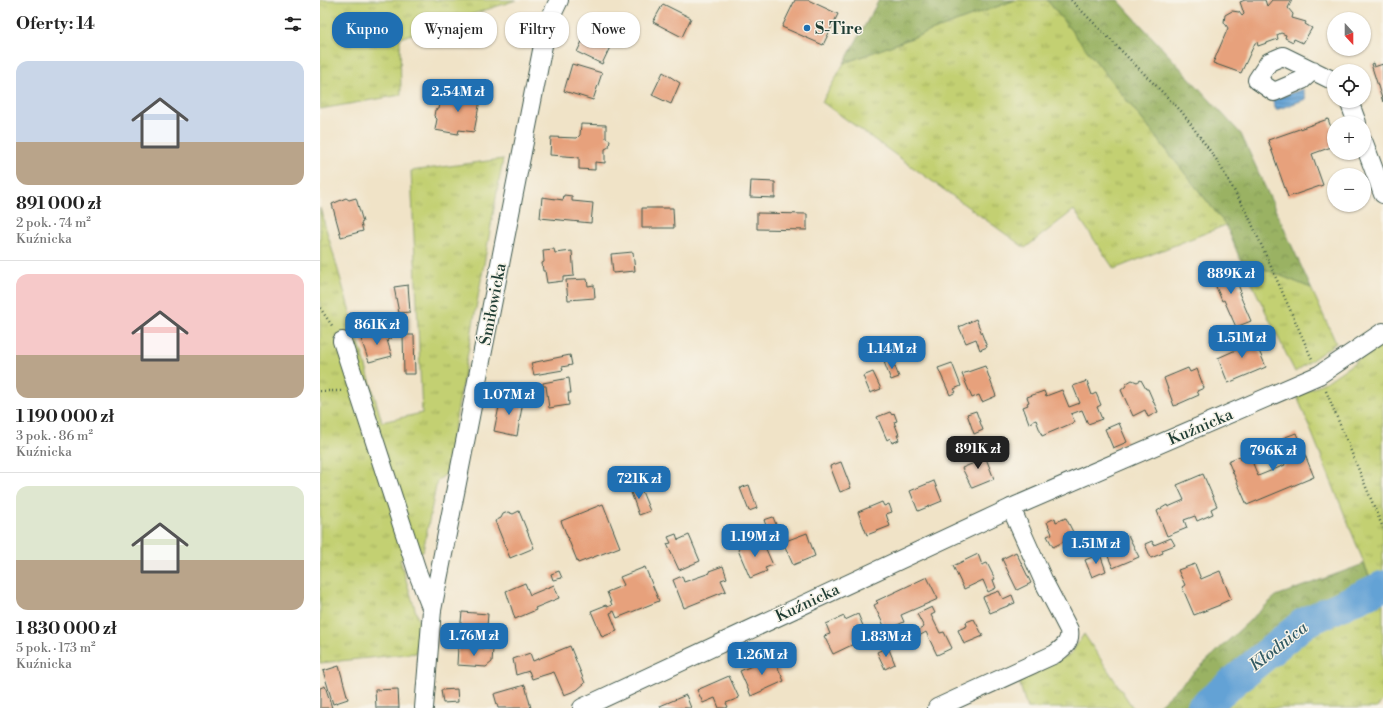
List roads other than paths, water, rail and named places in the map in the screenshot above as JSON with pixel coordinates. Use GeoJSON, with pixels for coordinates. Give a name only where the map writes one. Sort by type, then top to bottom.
{"type":"FeatureCollection","features":[{"type":"Feature","properties":{"kind":"street","name":"Śmiłowicka"},"geometry":{"type":"LineString","coordinates":[[424,708],[432,610],[547,25],[559,0]]}},
{"type":"Feature","properties":{"kind":"street"},"geometry":{"type":"LineString","coordinates":[[1314,70],[1327,77]]}},
{"type":"Feature","properties":{"kind":"street"},"geometry":{"type":"LineString","coordinates":[[1370,160],[1383,194]]}},
{"type":"Feature","properties":{"kind":"street","name":"Kuźnicka"},"geometry":{"type":"LineString","coordinates":[[582,708],[1011,508],[1319,375],[1383,332]]}},
{"type":"Feature","properties":{"kind":"street","name":"Śmiłowicka"},"geometry":{"type":"LineString","coordinates":[[342,341],[418,574],[432,610]]}},
{"type":"Feature","properties":{"kind":"street"},"geometry":{"type":"LineString","coordinates":[[937,708],[1055,654],[1067,645],[1070,635],[1069,630],[1011,508]]}},
{"type":"Feature","properties":{"kind":"water"},"geometry":{"type":"Polygon","coordinates":[[[1303,89],[1306,99],[1276,110],[1272,100],[1303,89]]]}},
{"type":"Feature","properties":{"kind":"waterway","name":"Kłodnica"},"geometry":{"type":"LineString","coordinates":[[1202,708],[1304,623],[1383,586]]}},
{"type":"Feature","properties":{"kind":"place","name":"S-Tire"},"geometry":{"type":"Point","coordinates":[807,28]}}]}
